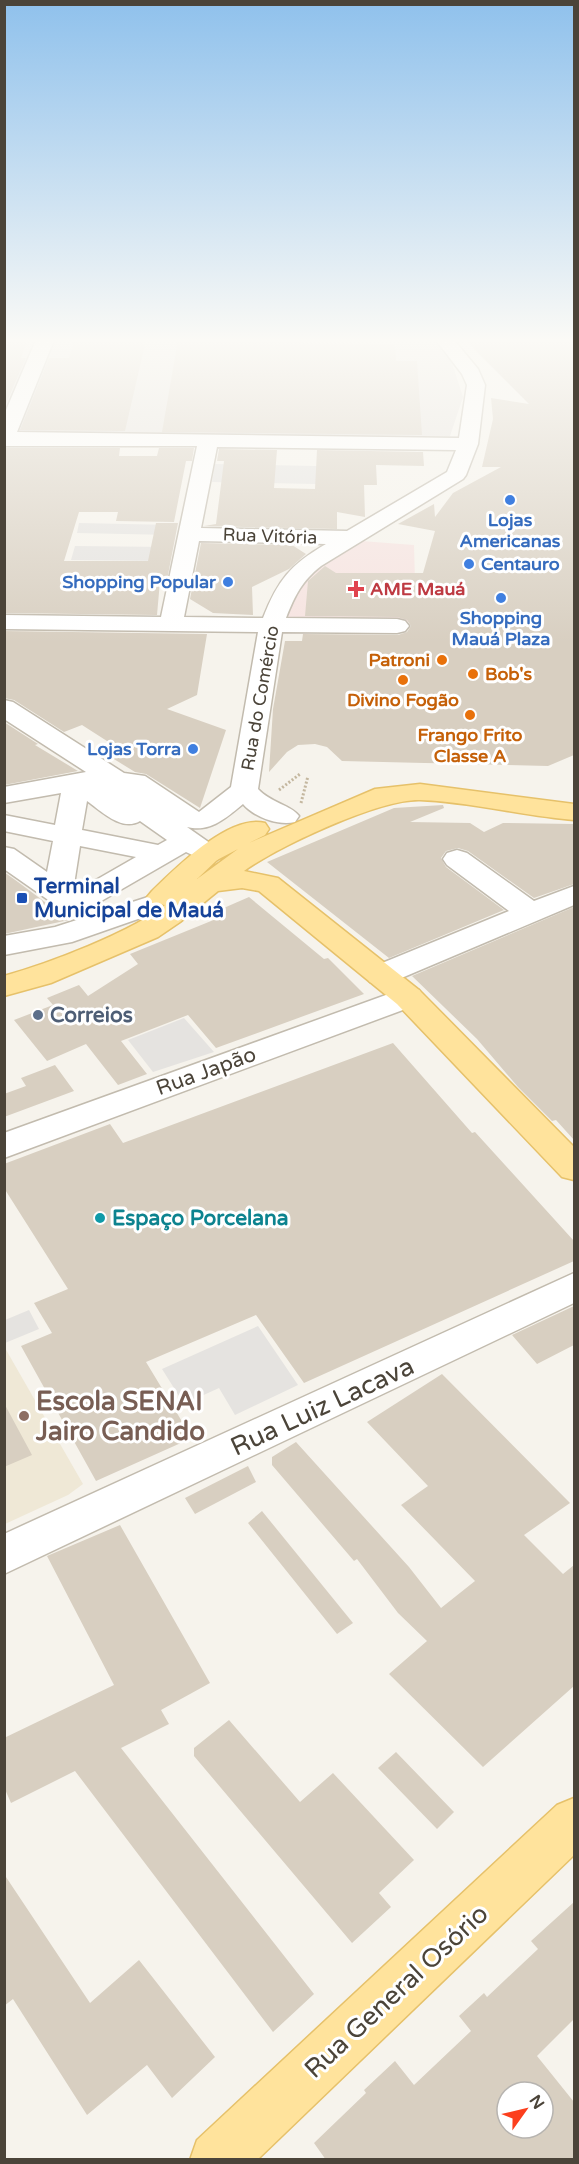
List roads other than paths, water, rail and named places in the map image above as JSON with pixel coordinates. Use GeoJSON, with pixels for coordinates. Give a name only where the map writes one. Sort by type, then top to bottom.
{"type":"FeatureCollection","features":[{"type":"Feature","properties":{"kind":"main road"},"geometry":{"type":"LineString","coordinates":[[4,968],[68,946],[148,906],[174,887],[188,856],[292,813],[369,785],[407,780],[574,795]]}},
{"type":"Feature","properties":{"kind":"main road"},"geometry":{"type":"LineString","coordinates":[[188,856],[239,861],[268,844],[386,795],[420,792],[574,812]]}},
{"type":"Feature","properties":{"kind":"main road"},"geometry":{"type":"LineString","coordinates":[[4,986],[40,976],[97,953],[170,916],[188,856]]}},
{"type":"Feature","properties":{"kind":"main road"},"geometry":{"type":"LineString","coordinates":[[188,856],[242,879],[268,884],[381,975],[408,997],[574,1168]]}},
{"type":"Feature","properties":{"kind":"main road"},"geometry":{"type":"LineString","coordinates":[[4,1004],[42,990],[97,953]]}},
{"type":"Feature","properties":{"kind":"main road","name":"Rua General Osório"},"geometry":{"type":"LineString","coordinates":[[217,2160],[572,1830]]}},
{"type":"Feature","properties":{"kind":"street"},"geometry":{"type":"LineString","coordinates":[[171,624],[208,441],[468,444]]}},
{"type":"Feature","properties":{"kind":"street","name":"Rua do Comércio"},"geometry":{"type":"LineString","coordinates":[[292,813],[258,805],[244,790],[271,626],[286,589],[298,573],[350,538],[456,475],[468,441]]}},
{"type":"Feature","properties":{"kind":"street","name":"Rua Vitória"},"geometry":{"type":"LineString","coordinates":[[189,534],[350,538]]}},
{"type":"Feature","properties":{"kind":"street"},"geometry":{"type":"LineString","coordinates":[[4,622],[397,626]]}},
{"type":"Feature","properties":{"kind":"street"},"geometry":{"type":"LineString","coordinates":[[4,707],[113,778]]}},
{"type":"Feature","properties":{"kind":"street"},"geometry":{"type":"LineString","coordinates":[[4,795],[113,778],[136,782],[194,821],[207,819],[244,790]]}},
{"type":"Feature","properties":{"kind":"street"},"geometry":{"type":"LineString","coordinates":[[113,778],[116,792],[188,856]]}},
{"type":"Feature","properties":{"kind":"street"},"geometry":{"type":"LineString","coordinates":[[50,896],[68,835],[76,782]]}},
{"type":"Feature","properties":{"kind":"street"},"geometry":{"type":"LineString","coordinates":[[76,782],[188,856]]}},
{"type":"Feature","properties":{"kind":"street"},"geometry":{"type":"LineString","coordinates":[[4,823],[188,856]]}},
{"type":"Feature","properties":{"kind":"street"},"geometry":{"type":"LineString","coordinates":[[4,855],[50,896],[74,905],[188,856]]}},
{"type":"Feature","properties":{"kind":"street"},"geometry":{"type":"LineString","coordinates":[[457,859],[531,913]]}},
{"type":"Feature","properties":{"kind":"street"},"geometry":{"type":"LineString","coordinates":[[381,975],[574,895]]}},
{"type":"Feature","properties":{"kind":"street"},"geometry":{"type":"LineString","coordinates":[[5,929],[38,939],[61,935],[148,906]]}},
{"type":"Feature","properties":{"kind":"street","name":"Rua Japão"},"geometry":{"type":"LineString","coordinates":[[4,1146],[408,997]]}},
{"type":"Feature","properties":{"kind":"street","name":"Rua Luiz Lacava"},"geometry":{"type":"LineString","coordinates":[[4,1556],[574,1287]]}},
{"type":"Feature","properties":{"kind":"place","name":"Lojas Americanas"},"geometry":{"type":"Point","coordinates":[510,500]}},
{"type":"Feature","properties":{"kind":"place","name":"Centauro"},"geometry":{"type":"Point","coordinates":[469,564]}},
{"type":"Feature","properties":{"kind":"place","name":"Shopping Popular"},"geometry":{"type":"Point","coordinates":[228,582]}},
{"type":"Feature","properties":{"kind":"place","name":"AME Mauá"},"geometry":{"type":"Point","coordinates":[356,589]}},
{"type":"Feature","properties":{"kind":"place","name":"Shopping Mauá Plaza"},"geometry":{"type":"Point","coordinates":[501,598]}},
{"type":"Feature","properties":{"kind":"place","name":"Patroni"},"geometry":{"type":"Point","coordinates":[442,660]}},
{"type":"Feature","properties":{"kind":"place","name":"Bob's"},"geometry":{"type":"Point","coordinates":[473,674]}},
{"type":"Feature","properties":{"kind":"place","name":"Divino Fogão"},"geometry":{"type":"Point","coordinates":[403,680]}},
{"type":"Feature","properties":{"kind":"place","name":"Frango Frito Classe A"},"geometry":{"type":"Point","coordinates":[470,715]}},
{"type":"Feature","properties":{"kind":"place","name":"Lojas Torra"},"geometry":{"type":"Point","coordinates":[193,749]}},
{"type":"Feature","properties":{"kind":"place","name":"Terminal Municipal de Mauá"},"geometry":{"type":"Point","coordinates":[22,898]}},
{"type":"Feature","properties":{"kind":"place","name":"Correios"},"geometry":{"type":"Point","coordinates":[38,1015]}},
{"type":"Feature","properties":{"kind":"place","name":"Espaço Porcelana"},"geometry":{"type":"Point","coordinates":[100,1218]}},
{"type":"Feature","properties":{"kind":"place","name":"Escola SENAI Jairo Candido"},"geometry":{"type":"Point","coordinates":[24,1416]}}]}
